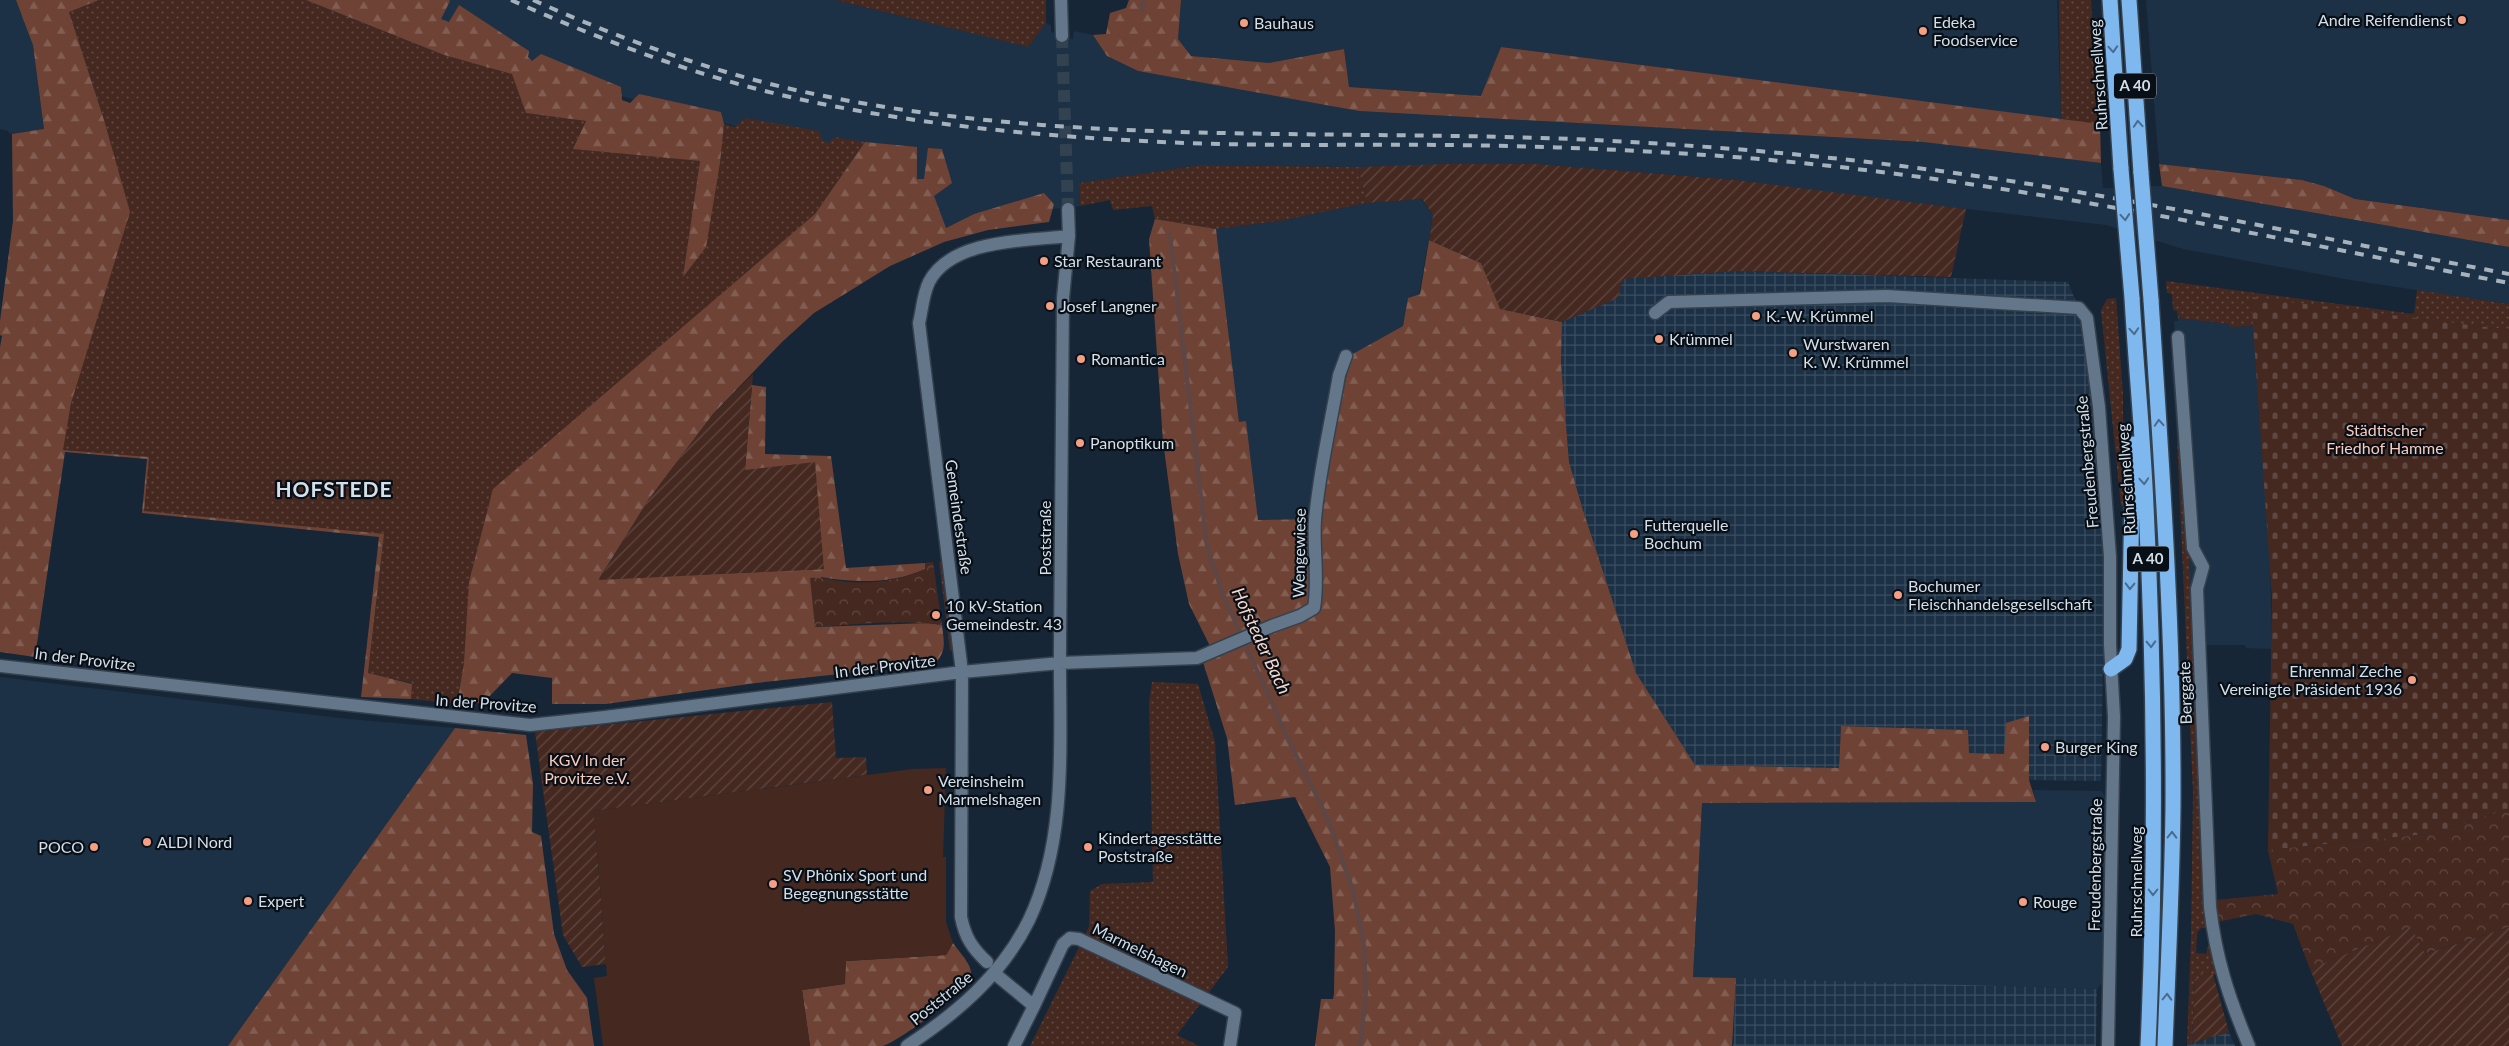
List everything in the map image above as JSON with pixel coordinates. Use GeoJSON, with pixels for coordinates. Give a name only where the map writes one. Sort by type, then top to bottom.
{"type":"FeatureCollection","features":[{"type":"Feature","properties":{"kind":"highway","name":"Ruhrschnellweg"},"geometry":{"type":"LineString","coordinates":[[2110,0],[2146,504],[2153,706],[2153,938],[2148,1046]]}},
{"type":"Feature","properties":{"kind":"highway","name":"Ruhrschnellweg"},"geometry":{"type":"LineString","coordinates":[[2129,0],[2167,552],[2173,808],[2165,1046]]}},
{"type":"Feature","properties":{"kind":"highway"},"geometry":{"type":"LineString","coordinates":[[2111,669],[2125,658],[2129,649],[2136,363]]}},
{"type":"Feature","properties":{"kind":"street"},"geometry":{"type":"LineString","coordinates":[[1061,0],[1062,36]]}},
{"type":"Feature","properties":{"kind":"street","name":"Poststraße"},"geometry":{"type":"LineString","coordinates":[[907,1046],[955,1012],[994,974],[1018,940],[1029,919],[1047,874],[1053,848],[1058,797],[1063,298],[1069,236],[1068,209]]}},
{"type":"Feature","properties":{"kind":"street","name":"Gemeindestraße"},"geometry":{"type":"LineString","coordinates":[[987,962],[968,942],[964,934],[961,917],[962,672],[919,323],[928,284],[936,270],[951,258],[969,250],[1069,236]]}},
{"type":"Feature","properties":{"kind":"street","name":"Freudenbergstraße"},"geometry":{"type":"LineString","coordinates":[[1655,313],[1669,302],[1888,296],[2079,308],[2087,318],[2104,465],[2110,557],[2111,669],[2114,717],[2108,1046]]}},
{"type":"Feature","properties":{"kind":"street","name":"Berggate"},"geometry":{"type":"LineString","coordinates":[[2178,337],[2193,548],[2203,567],[2197,589],[2210,907],[2214,945],[2221,975],[2249,1046]]}},
{"type":"Feature","properties":{"kind":"street","name":"Wengewiese"},"geometry":{"type":"LineString","coordinates":[[1060,663],[1174,661],[1197,658],[1300,616],[1314,608],[1316,594],[1314,545],[1317,500],[1339,375],[1346,356]]}},
{"type":"Feature","properties":{"kind":"street","name":"In der Provitze"},"geometry":{"type":"LineString","coordinates":[[0,666],[530,724],[605,717],[962,672],[1060,663]]}},
{"type":"Feature","properties":{"kind":"street","name":"Marmelshagen"},"geometry":{"type":"LineString","coordinates":[[1034,1006],[1063,944],[1070,938],[1079,939],[1235,1013],[1230,1046]]}},
{"type":"Feature","properties":{"kind":"street","name":"Poststraße"},"geometry":{"type":"LineString","coordinates":[[994,974],[1034,1006]]}},
{"type":"Feature","properties":{"kind":"street"},"geometry":{"type":"LineString","coordinates":[[1014,1046],[1034,1006]]}},
{"type":"Feature","properties":{"kind":"shaded area"},"geometry":{"type":"Polygon","coordinates":[[[0,0],[16,0],[29,32],[33,45],[44,130],[10,134],[8,131],[0,129],[0,0]]]}},
{"type":"Feature","properties":{"kind":"shaded area"},"geometry":{"type":"Polygon","coordinates":[[[393,0],[835,0],[1028,47],[1046,23],[1051,25],[1051,32],[1073,39],[1074,31],[1093,35],[1107,56],[1138,71],[1359,111],[1923,142],[2101,163],[2103,188],[2162,186],[2509,247],[2509,304],[2350,280],[2183,249],[2106,225],[1837,194],[1736,180],[1537,164],[1358,167],[1201,165],[1079,183],[1080,206],[1053,209],[1054,204],[974,214],[946,228],[862,159],[621,96],[528,61],[393,0]]]}},
{"type":"Feature","properties":{"kind":"shaded area"},"geometry":{"type":"Polygon","coordinates":[[[1181,0],[2057,0],[2061,120],[1501,47],[1482,96],[1349,87],[1344,49],[1269,63],[1191,56],[1178,39],[1181,0]]]}},
{"type":"Feature","properties":{"kind":"shaded area"},"geometry":{"type":"Polygon","coordinates":[[[2146,0],[2509,0],[2509,220],[2355,199],[2324,186],[2302,180],[2159,164],[2146,0]]]}},
{"type":"Feature","properties":{"kind":"shaded area"},"geometry":{"type":"Polygon","coordinates":[[[1421,199],[1433,215],[1419,294],[1408,298],[1403,326],[1351,356],[1319,519],[1258,520],[1246,422],[1239,422],[1216,229],[1280,221],[1367,203],[1421,199]]]}},
{"type":"Feature","properties":{"kind":"shaded area"},"geometry":{"type":"Polygon","coordinates":[[[1737,271],[2068,282],[2082,317],[2096,426],[2105,534],[2101,781],[2029,780],[2029,716],[2004,754],[1969,753],[1968,730],[1841,726],[1839,768],[1695,765],[1636,673],[1582,507],[1569,462],[1561,363],[1562,322],[1618,298],[1622,279],[1737,271]]]}},
{"type":"Feature","properties":{"kind":"shaded area"},"geometry":{"type":"Polygon","coordinates":[[[2178,318],[2229,324],[2230,327],[2254,326],[2270,560],[2272,649],[2246,648],[2245,645],[2193,645],[2187,509],[2177,439],[2171,360],[2176,359],[2174,321],[2178,321],[2178,318]]]}},
{"type":"Feature","properties":{"kind":"shaded area"},"geometry":{"type":"Polygon","coordinates":[[[0,677],[348,719],[455,728],[228,1046],[0,1046],[0,677]]]}},
{"type":"Feature","properties":{"kind":"shaded area"},"geometry":{"type":"Polygon","coordinates":[[[2033,790],[2101,791],[2106,797],[2102,983],[2097,989],[1693,977],[1702,803],[2036,802],[2033,790]]]}},
{"type":"Feature","properties":{"kind":"shaded area"},"geometry":{"type":"Polygon","coordinates":[[[1736,978],[2097,989],[2096,1046],[1733,1046],[1736,978]]]}},
{"type":"Feature","properties":{"kind":"shaded area"},"geometry":{"type":"Polygon","coordinates":[[[2229,1032],[2235,1046],[2187,1046],[2187,1045],[2229,1032]]]}},
{"type":"Feature","properties":{"kind":"green space"},"geometry":{"type":"Polygon","coordinates":[[[16,0],[99,0],[69,12],[104,120],[130,212],[71,403],[63,450],[149,457],[144,511],[384,534],[368,673],[412,684],[411,699],[361,697],[379,537],[142,513],[147,459],[65,452],[35,657],[0,652],[0,347],[2,336],[0,335],[0,321],[13,221],[12,134],[44,129],[33,45],[16,0]]]}},
{"type":"Feature","properties":{"kind":"green space"},"geometry":{"type":"Polygon","coordinates":[[[99,0],[306,0],[444,55],[513,74],[526,113],[586,121],[574,149],[700,161],[684,276],[720,163],[724,124],[735,127],[745,118],[819,131],[823,141],[829,143],[834,137],[865,142],[815,214],[671,340],[464,663],[457,704],[411,699],[412,683],[368,674],[384,535],[143,511],[149,457],[62,450],[71,403],[104,120],[69,12],[99,0]]]}},
{"type":"Feature","properties":{"kind":"green space"},"geometry":{"type":"Polygon","coordinates":[[[306,0],[449,0],[441,19],[449,22],[459,5],[529,51],[528,57],[532,61],[541,54],[621,87],[622,100],[630,103],[639,94],[721,112],[724,124],[720,163],[706,247],[683,277],[700,161],[573,149],[586,121],[526,113],[512,74],[444,55],[306,0]]]}},
{"type":"Feature","properties":{"kind":"green space"},"geometry":{"type":"Polygon","coordinates":[[[835,0],[1046,0],[1046,23],[1028,47],[835,0]]]}},
{"type":"Feature","properties":{"kind":"green space"},"geometry":{"type":"Polygon","coordinates":[[[1129,0],[1181,0],[1178,39],[1191,56],[1269,63],[1344,49],[1349,87],[1481,96],[1501,47],[2100,124],[2101,163],[1923,142],[1359,111],[1138,71],[1107,56],[1093,35],[1106,34],[1110,13],[1126,8],[1129,0]]]}},
{"type":"Feature","properties":{"kind":"green space"},"geometry":{"type":"Polygon","coordinates":[[[2059,0],[2091,0],[2100,124],[2061,120],[2059,0]]]}},
{"type":"Feature","properties":{"kind":"green space"},"geometry":{"type":"Polygon","coordinates":[[[865,142],[917,147],[917,179],[924,179],[928,148],[942,149],[952,183],[934,196],[946,228],[974,214],[1044,193],[1054,204],[1049,222],[988,230],[944,242],[890,266],[814,313],[782,342],[713,414],[649,499],[599,579],[824,569],[745,470],[752,385],[766,387],[765,454],[831,456],[846,568],[925,563],[925,569],[887,580],[860,581],[821,577],[815,627],[929,623],[942,625],[944,646],[938,660],[934,664],[756,683],[606,704],[552,704],[552,678],[512,673],[483,703],[457,704],[464,663],[469,582],[493,489],[815,214],[865,142]]]}},
{"type":"Feature","properties":{"kind":"green space"},"geometry":{"type":"Polygon","coordinates":[[[1445,164],[1537,164],[1736,180],[1966,209],[1951,277],[1737,271],[1623,279],[1618,298],[1562,322],[1500,309],[1481,263],[1429,240],[1433,215],[1422,199],[1367,203],[1358,167],[1445,164]]]}},
{"type":"Feature","properties":{"kind":"green space"},"geometry":{"type":"Polygon","coordinates":[[[2159,164],[2302,180],[2324,186],[2355,199],[2509,220],[2509,247],[2162,186],[2159,164]]]}},
{"type":"Feature","properties":{"kind":"green space"},"geometry":{"type":"Polygon","coordinates":[[[1201,165],[1358,167],[1367,203],[1280,221],[1216,229],[1155,219],[1152,206],[1113,210],[1110,200],[1080,206],[1079,183],[1201,165]]]}},
{"type":"Feature","properties":{"kind":"green space"},"geometry":{"type":"Polygon","coordinates":[[[1155,219],[1216,229],[1239,422],[1246,421],[1258,520],[1319,519],[1325,477],[1351,355],[1403,326],[1408,298],[1420,294],[1429,240],[1481,263],[1501,309],[1562,322],[1561,363],[1569,462],[1582,507],[1636,673],[1695,765],[1839,768],[1841,726],[1968,730],[1969,753],[2004,754],[2006,723],[2029,716],[2029,780],[2036,802],[1702,803],[1693,977],[1736,978],[1732,1046],[1315,1046],[1321,999],[1333,999],[1334,994],[1335,931],[1330,867],[1295,797],[1235,805],[1227,738],[1203,662],[1216,658],[1189,604],[1178,554],[1163,441],[1149,239],[1155,219]]]}},
{"type":"Feature","properties":{"kind":"green space"},"geometry":{"type":"Polygon","coordinates":[[[2166,281],[2414,314],[2417,290],[2509,304],[2509,330],[2251,298],[2254,326],[2229,327],[2229,324],[2178,318],[2177,311],[2173,310],[2172,294],[2167,293],[2166,281]]]}},
{"type":"Feature","properties":{"kind":"green space","name":"Städtischer Friedhof Hamme"},"geometry":{"type":"Polygon","coordinates":[[[2251,297],[2509,330],[2509,809],[2429,834],[2268,850],[2272,599],[2251,297]]]}},
{"type":"Feature","properties":{"kind":"green space"},"geometry":{"type":"Polygon","coordinates":[[[2116,298],[2123,395],[2123,506],[2121,506],[2101,310],[2107,299],[2116,298]]]}},
{"type":"Feature","properties":{"kind":"green space"},"geometry":{"type":"Polygon","coordinates":[[[753,374],[745,470],[815,462],[824,569],[599,580],[649,499],[713,414],[753,374]]]}},
{"type":"Feature","properties":{"kind":"green space"},"geometry":{"type":"Polygon","coordinates":[[[2177,439],[2180,441],[2187,509],[2206,928],[2201,928],[2197,933],[2196,953],[2206,954],[2209,943],[2216,975],[2201,972],[2200,979],[2195,980],[2192,1043],[2187,1045],[2193,792],[2177,439]]]}},
{"type":"Feature","properties":{"kind":"green space"},"geometry":{"type":"Polygon","coordinates":[[[933,562],[942,625],[895,622],[815,627],[810,578],[843,582],[878,582],[916,573],[925,569],[925,563],[933,562]]]}},
{"type":"Feature","properties":{"kind":"green space"},"geometry":{"type":"Polygon","coordinates":[[[939,562],[941,562],[953,650],[950,651],[939,562]]]}},
{"type":"Feature","properties":{"kind":"green space"},"geometry":{"type":"Polygon","coordinates":[[[1152,682],[1198,684],[1215,742],[1228,967],[1177,1035],[1199,1046],[1030,1046],[1089,927],[1090,891],[1102,884],[1153,882],[1149,703],[1152,682]]]}},
{"type":"Feature","properties":{"kind":"green space","name":"KGV In der Provitze e.V."},"geometry":{"type":"Polygon","coordinates":[[[832,702],[836,758],[866,757],[867,775],[594,811],[606,964],[582,967],[563,935],[535,732],[832,702]]]}},
{"type":"Feature","properties":{"kind":"green space"},"geometry":{"type":"Polygon","coordinates":[[[455,728],[526,735],[533,784],[532,832],[541,836],[554,934],[567,970],[587,998],[594,1046],[228,1046],[455,728]]]}},
{"type":"Feature","properties":{"kind":"green space","name":"SV Phönix Sport und Begegnungsstätte"},"geometry":{"type":"Polygon","coordinates":[[[946,768],[943,857],[946,857],[946,922],[953,943],[946,955],[846,961],[845,984],[802,990],[810,1046],[603,1046],[594,978],[607,976],[594,811],[913,769],[946,768]]]}},
{"type":"Feature","properties":{"kind":"green space"},"geometry":{"type":"Polygon","coordinates":[[[2509,809],[2509,927],[2424,954],[2411,927],[2310,969],[2293,924],[2256,914],[2217,922],[2215,900],[2278,894],[2268,850],[2429,834],[2509,809]]]}},
{"type":"Feature","properties":{"kind":"green space"},"geometry":{"type":"Polygon","coordinates":[[[2411,927],[2425,954],[2509,927],[2509,1046],[2342,1046],[2310,969],[2411,927]]]}},
{"type":"Feature","properties":{"kind":"green space"},"geometry":{"type":"Polygon","coordinates":[[[953,943],[968,963],[971,976],[967,983],[946,1003],[916,1026],[902,1036],[882,1046],[810,1046],[802,990],[844,984],[846,961],[946,955],[953,943]]]}},
{"type":"Feature","properties":{"kind":"green space"},"geometry":{"type":"Polygon","coordinates":[[[2201,972],[2213,974],[2229,1032],[2192,1043],[2195,979],[2200,979],[2201,972]]]}},
{"type":"Feature","properties":{"kind":"waterway","name":"Hofsteder Bach"},"geometry":{"type":"LineString","coordinates":[[1142,10],[1143,0]]}},
{"type":"Feature","properties":{"kind":"waterway","name":"Hofsteder Bach"},"geometry":{"type":"LineString","coordinates":[[1170,235],[1207,547],[1223,595],[1288,739],[1327,817],[1353,890],[1364,945],[1366,993],[1360,1046]]}},
{"type":"Feature","properties":{"kind":"tunnel"},"geometry":{"type":"LineString","coordinates":[[1062,36],[1068,209]]}},
{"type":"Feature","properties":{"kind":"railway"},"geometry":{"type":"LineString","coordinates":[[511,0],[613,42],[718,78],[790,97],[921,121],[1054,135],[1181,143],[1556,147],[1734,157],[1832,166],[1929,178],[2123,209],[2509,283]]}},
{"type":"Feature","properties":{"kind":"railway"},"geometry":{"type":"LineString","coordinates":[[533,0],[638,43],[709,67],[819,95],[924,113],[1029,124],[1134,130],[1557,138],[1748,150],[1834,158],[2067,190],[2509,274]]}},
{"type":"Feature","properties":{"kind":"place","name":"Andre Reifendienst"},"geometry":{"type":"Point","coordinates":[2462,20]}},
{"type":"Feature","properties":{"kind":"place","name":"Bauhaus"},"geometry":{"type":"Point","coordinates":[1244,23]}},
{"type":"Feature","properties":{"kind":"place","name":"Edeka Foodservice"},"geometry":{"type":"Point","coordinates":[1923,31]}},
{"type":"Feature","properties":{"kind":"place","name":"Star Restaurant"},"geometry":{"type":"Point","coordinates":[1044,261]}},
{"type":"Feature","properties":{"kind":"place","name":"Josef Langner"},"geometry":{"type":"Point","coordinates":[1050,306]}},
{"type":"Feature","properties":{"kind":"place","name":"K.-W. Krümmel"},"geometry":{"type":"Point","coordinates":[1756,316]}},
{"type":"Feature","properties":{"kind":"place","name":"Krümmel"},"geometry":{"type":"Point","coordinates":[1659,339]}},
{"type":"Feature","properties":{"kind":"place","name":"Wurstwaren K. W. Krümmel"},"geometry":{"type":"Point","coordinates":[1793,353]}},
{"type":"Feature","properties":{"kind":"place","name":"Romantica"},"geometry":{"type":"Point","coordinates":[1081,359]}},
{"type":"Feature","properties":{"kind":"place","name":"Panoptikum"},"geometry":{"type":"Point","coordinates":[1080,443]}},
{"type":"Feature","properties":{"kind":"place","name":"Futterquelle Bochum"},"geometry":{"type":"Point","coordinates":[1634,534]}},
{"type":"Feature","properties":{"kind":"place","name":"Bochumer Fleischhandelsgesellschaft"},"geometry":{"type":"Point","coordinates":[1898,595]}},
{"type":"Feature","properties":{"kind":"place","name":"10 kV-Station Gemeindestr. 43"},"geometry":{"type":"Point","coordinates":[936,615]}},
{"type":"Feature","properties":{"kind":"place","name":"Ehrenmal Zeche Vereinigte Präsident 1936"},"geometry":{"type":"Point","coordinates":[2412,680]}},
{"type":"Feature","properties":{"kind":"place","name":"Burger King"},"geometry":{"type":"Point","coordinates":[2045,747]}},
{"type":"Feature","properties":{"kind":"place","name":"Vereinsheim Marmelshagen"},"geometry":{"type":"Point","coordinates":[928,790]}},
{"type":"Feature","properties":{"kind":"place","name":"ALDI Nord"},"geometry":{"type":"Point","coordinates":[147,842]}},
{"type":"Feature","properties":{"kind":"place","name":"POCO"},"geometry":{"type":"Point","coordinates":[94,847]}},
{"type":"Feature","properties":{"kind":"place","name":"Kindertagesstätte Poststraße"},"geometry":{"type":"Point","coordinates":[1088,847]}},
{"type":"Feature","properties":{"kind":"place","name":"SV Phönix Sport und Begegnungsstätte"},"geometry":{"type":"Point","coordinates":[773,884]}},
{"type":"Feature","properties":{"kind":"place","name":"Expert"},"geometry":{"type":"Point","coordinates":[248,901]}},
{"type":"Feature","properties":{"kind":"place","name":"Rouge"},"geometry":{"type":"Point","coordinates":[2023,902]}},
{"type":"Feature","properties":{"kind":"district","name":"HOFSTEDE"},"geometry":{"type":"Point","coordinates":[334,490]}}]}
